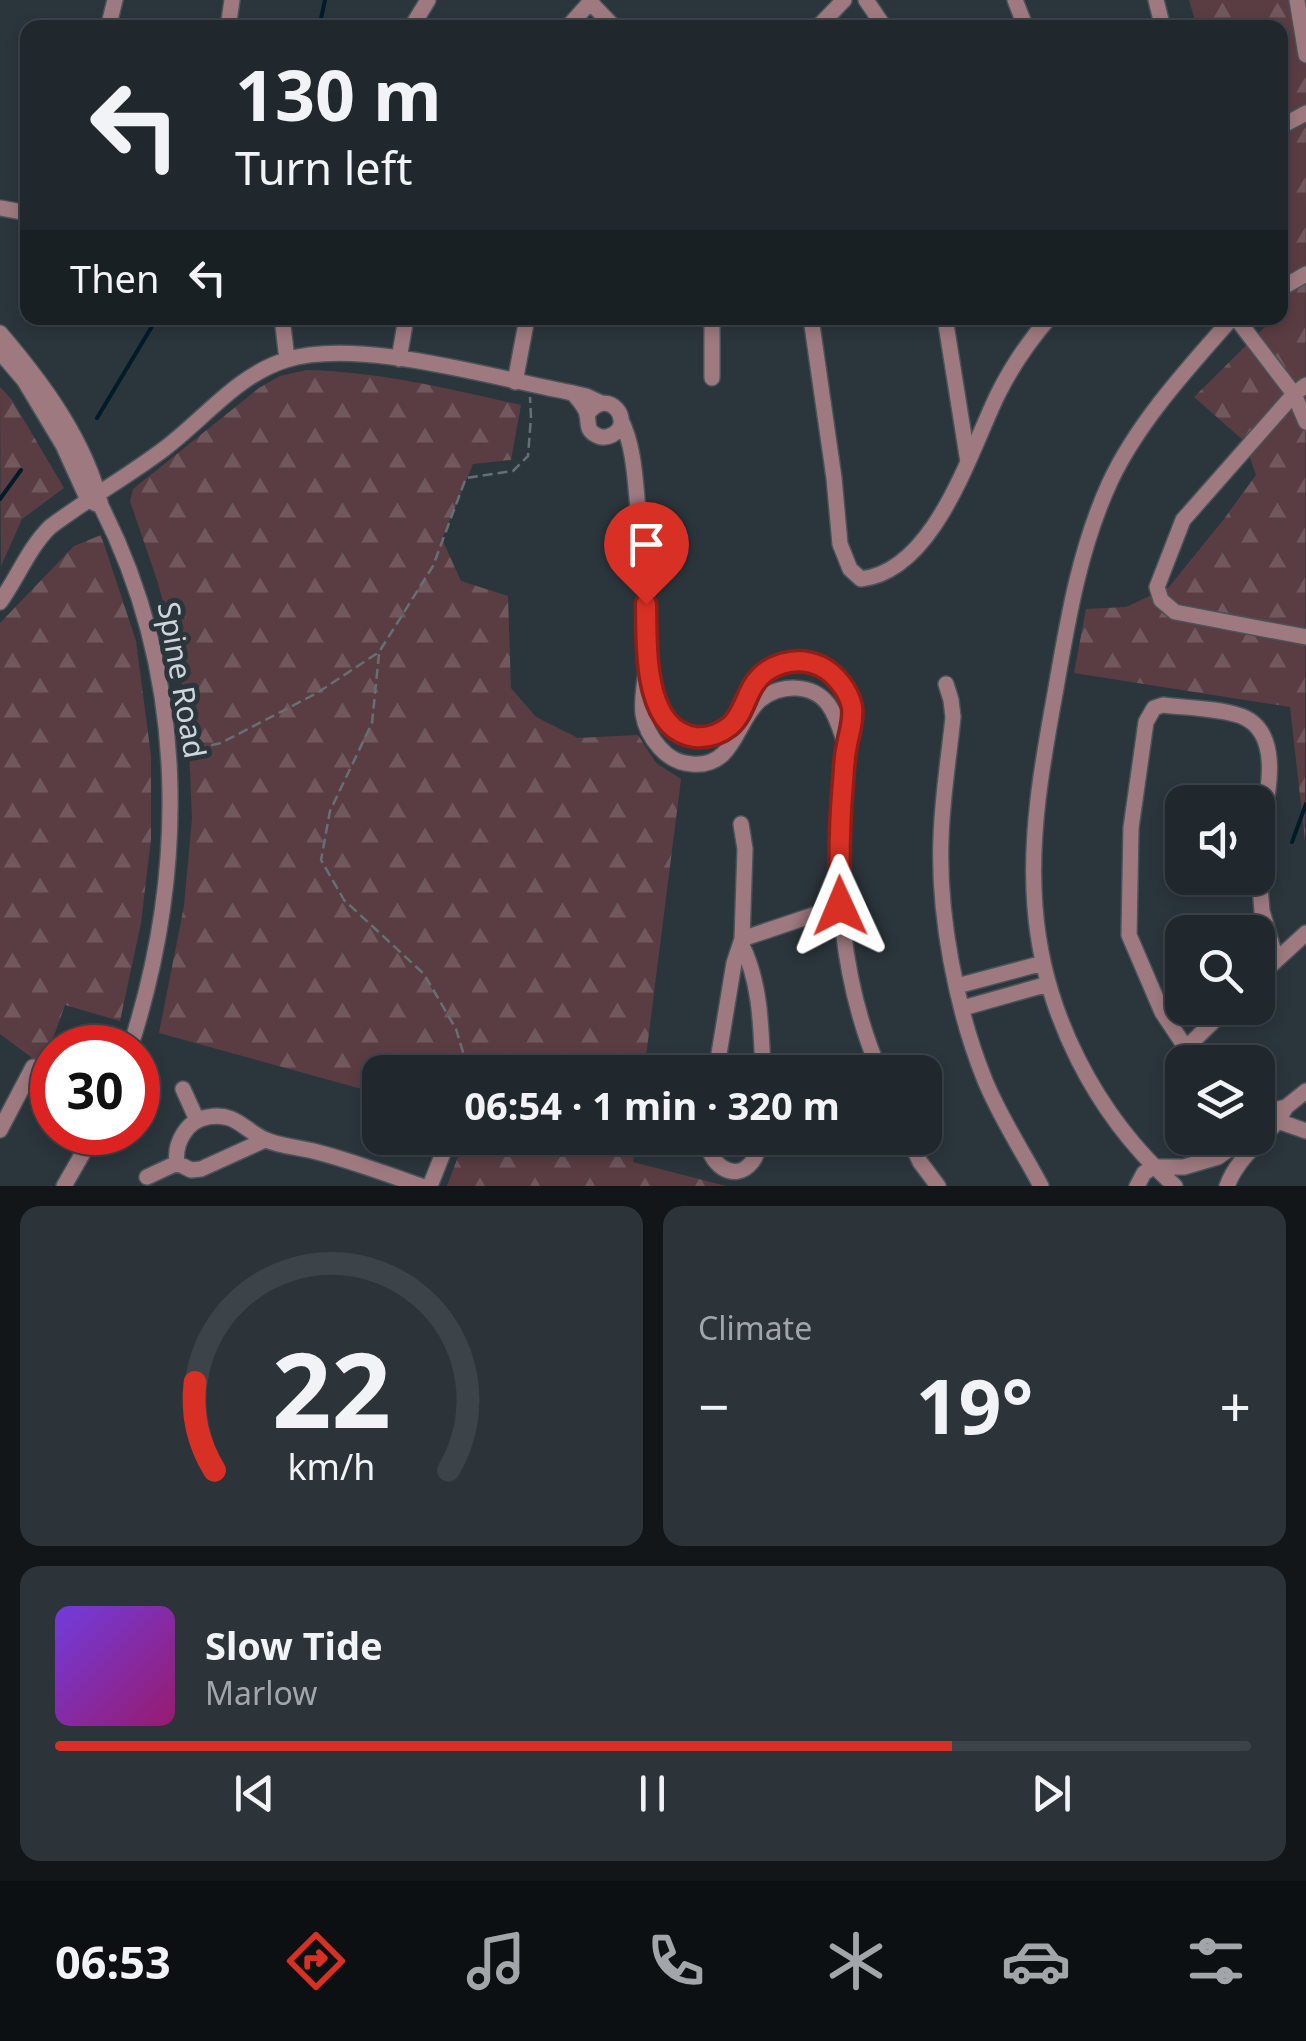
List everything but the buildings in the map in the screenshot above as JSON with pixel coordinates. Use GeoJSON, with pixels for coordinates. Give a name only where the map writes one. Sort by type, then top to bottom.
{"type":"FeatureCollection","features":[{"type":"Feature","properties":{"kind":"street"},"geometry":{"type":"LineString","coordinates":[[825,20],[844,0]]}},
{"type":"Feature","properties":{"kind":"street"},"geometry":{"type":"LineString","coordinates":[[1297,0],[1306,55]]}},
{"type":"Feature","properties":{"kind":"street"},"geometry":{"type":"LineString","coordinates":[[591,1],[608,20]]}},
{"type":"Feature","properties":{"kind":"street"},"geometry":{"type":"LineString","coordinates":[[283,325],[287,360]]}},
{"type":"Feature","properties":{"kind":"street"},"geometry":{"type":"LineString","coordinates":[[399,360],[405,325]]}},
{"type":"Feature","properties":{"kind":"street"},"geometry":{"type":"LineString","coordinates":[[522,384],[526,325]]}},
{"type":"Feature","properties":{"kind":"street"},"geometry":{"type":"LineString","coordinates":[[712,325],[712,378]]}},
{"type":"Feature","properties":{"kind":"street"},"geometry":{"type":"LineString","coordinates":[[812,325],[840,544],[850,570],[862,578],[894,566],[916,548],[937,522],[954,494],[999,392],[1029,340],[1043,325]]}},
{"type":"Feature","properties":{"kind":"street"},"geometry":{"type":"LineString","coordinates":[[946,325],[968,462]]}},
{"type":"Feature","properties":{"kind":"street"},"geometry":{"type":"LineString","coordinates":[[1175,1186],[1153,1166],[1099,1096],[1076,1056],[1043,963],[1034,907],[1034,849],[1039,791],[1062,654],[1090,530],[1112,479],[1150,416],[1228,325]]}},
{"type":"Feature","properties":{"kind":"street"},"geometry":{"type":"LineString","coordinates":[[1241,325],[1300,389],[1306,422]]}},
{"type":"Feature","properties":{"kind":"street","name":"Spine Road"},"geometry":{"type":"LineString","coordinates":[[0,333],[34,372],[75,440],[96,500]]}},
{"type":"Feature","properties":{"kind":"street","name":"Spine Road"},"geometry":{"type":"LineString","coordinates":[[0,352],[24,380],[121,546],[150,644],[170,755],[170,847],[161,927],[138,1025]]}},
{"type":"Feature","properties":{"kind":"street"},"geometry":{"type":"LineString","coordinates":[[0,602],[35,542],[50,526],[96,500],[168,446],[240,384],[287,360],[319,354],[359,354],[451,368],[586,396],[615,407],[627,431],[631,452],[642,556],[647,660],[642,709],[651,738],[671,759],[698,765],[723,754],[758,701],[782,689],[794,688],[821,696],[830,707],[846,746]]}},
{"type":"Feature","properties":{"kind":"street"},"geometry":{"type":"LineString","coordinates":[[1300,389],[1183,520],[1157,586],[1161,600],[1175,612],[1306,637]]}},
{"type":"Feature","properties":{"kind":"street"},"geometry":{"type":"LineString","coordinates":[[573,393],[587,415]]}},
{"type":"Feature","properties":{"kind":"street"},"geometry":{"type":"LineString","coordinates":[[601,403],[587,415],[586,425],[592,433],[610,436],[618,430],[621,420]]}},
{"type":"Feature","properties":{"kind":"street"},"geometry":{"type":"LineString","coordinates":[[610,436],[631,452]]}},
{"type":"Feature","properties":{"kind":"street"},"geometry":{"type":"LineString","coordinates":[[647,660],[657,707],[674,729],[698,738],[733,724],[753,686],[778,664],[794,661],[819,666],[849,696],[852,720],[840,816],[840,906],[856,1006],[874,1055]]}},
{"type":"Feature","properties":{"kind":"street"},"geometry":{"type":"LineString","coordinates":[[946,684],[953,717],[941,838],[946,932],[972,1045],[984,1079],[1041,1186]]}},
{"type":"Feature","properties":{"kind":"street"},"geometry":{"type":"LineString","coordinates":[[1184,1045],[1162,1012],[1129,934],[1131,828],[1146,722],[1154,708],[1163,705],[1238,715],[1256,726],[1264,734],[1270,758],[1266,785]]}},
{"type":"Feature","properties":{"kind":"street"},"geometry":{"type":"LineString","coordinates":[[719,1055],[741,941],[745,849],[741,824]]}},
{"type":"Feature","properties":{"kind":"street"},"geometry":{"type":"LineString","coordinates":[[1261,895],[1276,959],[1306,933]]}},
{"type":"Feature","properties":{"kind":"street"},"geometry":{"type":"LineString","coordinates":[[741,941],[840,906]]}},
{"type":"Feature","properties":{"kind":"street"},"geometry":{"type":"LineString","coordinates":[[741,941],[752,964],[758,996],[762,1055]]}},
{"type":"Feature","properties":{"kind":"street"},"geometry":{"type":"LineString","coordinates":[[957,986],[1043,963]]}},
{"type":"Feature","properties":{"kind":"street"},"geometry":{"type":"LineString","coordinates":[[963,1008],[1048,984]]}},
{"type":"Feature","properties":{"kind":"street"},"geometry":{"type":"LineString","coordinates":[[1189,1045],[1210,1025]]}},
{"type":"Feature","properties":{"kind":"street"},"geometry":{"type":"LineString","coordinates":[[0,1130],[30,1073]]}},
{"type":"Feature","properties":{"kind":"street"},"geometry":{"type":"LineString","coordinates":[[183,1089],[197,1120]]}},
{"type":"Feature","properties":{"kind":"street"},"geometry":{"type":"LineString","coordinates":[[1275,1110],[1306,1090]]}},
{"type":"Feature","properties":{"kind":"street"},"geometry":{"type":"LineString","coordinates":[[1227,1186],[1238,1162],[1278,1123],[1286,1106]]}},
{"type":"Feature","properties":{"kind":"street"},"geometry":{"type":"LineString","coordinates":[[177,1164],[178,1146],[188,1127],[197,1120],[217,1116],[232,1118],[265,1140],[318,1152],[421,1186]]}},
{"type":"Feature","properties":{"kind":"street"},"geometry":{"type":"LineString","coordinates":[[1275,1122],[1306,1131]]}},
{"type":"Feature","properties":{"kind":"street"},"geometry":{"type":"LineString","coordinates":[[147,1177],[177,1164],[201,1169],[265,1140]]}},
{"type":"Feature","properties":{"kind":"street"},"geometry":{"type":"LineString","coordinates":[[64,1186],[82,1155]]}},
{"type":"Feature","properties":{"kind":"street"},"geometry":{"type":"LineString","coordinates":[[430,1186],[442,1155]]}},
{"type":"Feature","properties":{"kind":"street"},"geometry":{"type":"LineString","coordinates":[[710,1155],[729,1170],[740,1171],[750,1166],[756,1155]]}},
{"type":"Feature","properties":{"kind":"street"},"geometry":{"type":"LineString","coordinates":[[917,1155],[938,1186]]}},
{"type":"Feature","properties":{"kind":"street"},"geometry":{"type":"LineString","coordinates":[[1137,1186],[1153,1166],[1184,1167],[1221,1155]]}},
{"type":"Feature","properties":{"kind":"path"},"geometry":{"type":"LineString","coordinates":[[464,1055],[456,1029],[424,974],[344,900],[322,860],[330,811],[372,723],[380,652],[433,566],[466,478],[512,471],[528,456],[532,417],[522,384]]}},
{"type":"Feature","properties":{"kind":"path"},"geometry":{"type":"LineString","coordinates":[[170,755],[222,743],[316,693],[380,652]]}},
{"type":"Feature","properties":{"kind":"green space"},"geometry":{"type":"Polygon","coordinates":[[[1189,0],[1306,0],[1305,840],[1290,707],[1074,673],[1086,609],[1126,607],[1169,587],[1256,475],[1244,441],[1194,397],[1267,325],[1288,325],[1288,20],[1195,20],[1189,0]]]}},
{"type":"Feature","properties":{"kind":"green space"},"geometry":{"type":"Polygon","coordinates":[[[307,370],[334,371],[441,387],[521,405],[511,460],[473,464],[442,539],[461,581],[508,596],[511,688],[536,717],[578,738],[638,735],[656,763],[681,779],[646,1055],[362,1055],[362,1089],[160,1033],[184,906],[192,819],[189,747],[180,665],[130,501],[133,489],[259,388],[280,376],[307,370]]]}},
{"type":"Feature","properties":{"kind":"green space"},"geometry":{"type":"Polygon","coordinates":[[[0,387],[12,400],[64,488],[22,519],[1,566],[0,387]]]}},
{"type":"Feature","properties":{"kind":"green space"},"geometry":{"type":"Polygon","coordinates":[[[101,535],[136,641],[151,756],[151,839],[141,923],[120,1021],[65,1005],[58,1025],[30,1025],[30,1056],[0,1034],[0,623],[74,546],[101,535]]]}},
{"type":"Feature","properties":{"kind":"green space"},"geometry":{"type":"Polygon","coordinates":[[[459,1155],[634,1155],[633,1162],[726,1186],[447,1186],[459,1155]]]}},
{"type":"Feature","properties":{"kind":"waterway"},"geometry":{"type":"LineString","coordinates":[[321,20],[325,0]]}},
{"type":"Feature","properties":{"kind":"waterway"},"geometry":{"type":"LineString","coordinates":[[97,418],[153,325]]}},
{"type":"Feature","properties":{"kind":"waterway"},"geometry":{"type":"LineString","coordinates":[[0,499],[21,470]]}},
{"type":"Feature","properties":{"kind":"waterway"},"geometry":{"type":"LineString","coordinates":[[1292,842],[1306,804]]}},
{"type":"Feature","properties":{"kind":"route"},"geometry":{"type":"LineString","coordinates":[[646,604],[647,660],[657,707],[674,729],[685,735],[711,736],[733,724],[753,686],[778,664],[794,661],[819,666],[830,672],[849,696],[852,720],[841,797],[840,906]]}}]}
